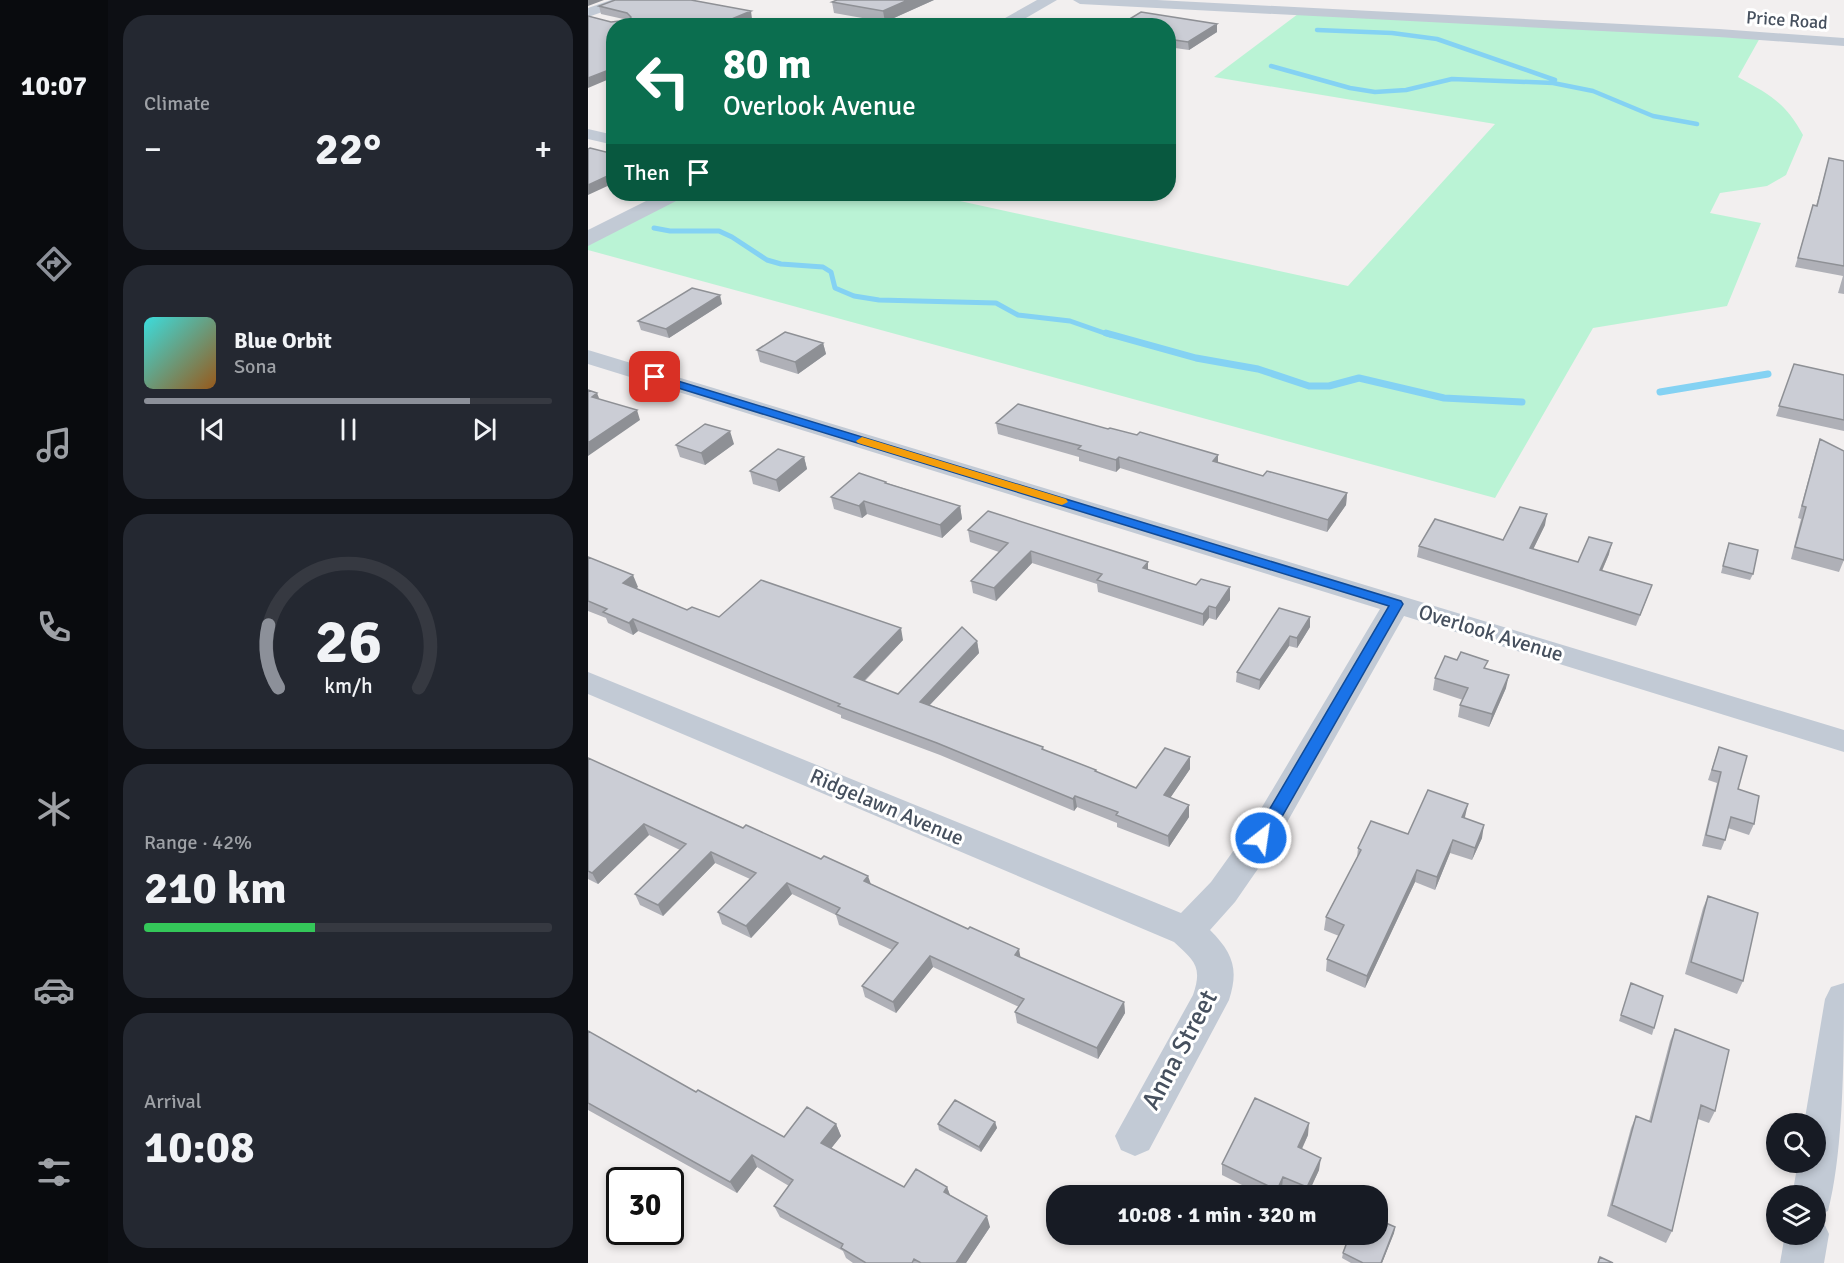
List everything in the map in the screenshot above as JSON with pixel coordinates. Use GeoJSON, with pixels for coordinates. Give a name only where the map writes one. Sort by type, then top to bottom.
{"type":"FeatureCollection","features":[{"type":"Feature","properties":{"kind":"street"},"geometry":{"type":"LineString","coordinates":[[588,13],[623,0]]}},
{"type":"Feature","properties":{"kind":"street"},"geometry":{"type":"LineString","coordinates":[[1014,18],[1049,0]]}},
{"type":"Feature","properties":{"kind":"street","name":"Price Road"},"geometry":{"type":"LineString","coordinates":[[1080,0],[1696,32],[1844,42]]}},
{"type":"Feature","properties":{"kind":"street"},"geometry":{"type":"LineString","coordinates":[[588,18],[604,22]]}},
{"type":"Feature","properties":{"kind":"street"},"geometry":{"type":"LineString","coordinates":[[588,134],[606,138]]}},
{"type":"Feature","properties":{"kind":"street"},"geometry":{"type":"LineString","coordinates":[[588,239],[661,201]]}},
{"type":"Feature","properties":{"kind":"street","name":"Overlook Avenue"},"geometry":{"type":"LineString","coordinates":[[588,357],[1844,741]]}},
{"type":"Feature","properties":{"kind":"street"},"geometry":{"type":"LineString","coordinates":[[1187,931],[1224,892],[1261,838],[1397,604]]}},
{"type":"Feature","properties":{"kind":"street","name":"Ridgelawn Avenue"},"geometry":{"type":"LineString","coordinates":[[588,682],[1187,931]]}},
{"type":"Feature","properties":{"kind":"street","name":"Anna Street"},"geometry":{"type":"LineString","coordinates":[[1135,1136],[1210,1000],[1216,983],[1218,973],[1214,959],[1187,931]]}},
{"type":"Feature","properties":{"kind":"street"},"geometry":{"type":"LineString","coordinates":[[1815,1185],[1844,999]]}},
{"type":"Feature","properties":{"kind":"street"},"geometry":{"type":"LineString","coordinates":[[1802,1263],[1805,1245]]}},
{"type":"Feature","properties":{"kind":"green space"},"geometry":{"type":"Polygon","coordinates":[[[1302,11],[1761,36],[1738,77],[1776,100],[1790,115],[1803,135],[1786,175],[1767,186],[1720,193],[1710,213],[1761,223],[1727,306],[1593,328],[1495,498],[588,250],[588,239],[661,201],[960,201],[1348,286],[1495,124],[1214,77],[1302,11]]]}},
{"type":"Feature","properties":{"kind":"building"},"geometry":{"type":"Polygon","coordinates":[[[615,0],[691,0],[751,11],[734,18],[630,18],[627,13],[599,6],[615,0]]]}},
{"type":"Feature","properties":{"kind":"building"},"geometry":{"type":"Polygon","coordinates":[[[837,0],[908,0],[883,11],[832,2],[837,0]]]}},
{"type":"Feature","properties":{"kind":"building"},"geometry":{"type":"Polygon","coordinates":[[[1141,12],[1217,24],[1188,42],[1176,40],[1176,18],[1131,18],[1141,12]]]}},
{"type":"Feature","properties":{"kind":"building"},"geometry":{"type":"Polygon","coordinates":[[[588,16],[606,21],[606,71],[588,78],[588,16]]]}},
{"type":"Feature","properties":{"kind":"building"},"geometry":{"type":"Polygon","coordinates":[[[588,149],[606,152],[606,177],[588,185],[588,149]]]}},
{"type":"Feature","properties":{"kind":"building"},"geometry":{"type":"Polygon","coordinates":[[[1829,158],[1844,161],[1844,266],[1798,258],[1813,205],[1817,206],[1829,158]]]}},
{"type":"Feature","properties":{"kind":"building"},"geometry":{"type":"Polygon","coordinates":[[[692,288],[720,295],[666,329],[638,321],[692,288]]]}},
{"type":"Feature","properties":{"kind":"building"},"geometry":{"type":"Polygon","coordinates":[[[785,332],[823,343],[795,362],[757,350],[785,332]]]}},
{"type":"Feature","properties":{"kind":"building"},"geometry":{"type":"Polygon","coordinates":[[[1794,364],[1844,375],[1844,420],[1779,406],[1794,364]]]}},
{"type":"Feature","properties":{"kind":"building"},"geometry":{"type":"Polygon","coordinates":[[[588,390],[597,393],[592,397],[637,410],[588,443],[588,390]]]}},
{"type":"Feature","properties":{"kind":"building"},"geometry":{"type":"Polygon","coordinates":[[[1018,404],[1108,429],[1137,435],[1140,432],[1218,455],[1213,461],[1263,476],[1267,471],[1347,493],[1328,520],[1119,457],[1116,460],[1078,449],[1081,446],[996,423],[1018,404]]]}},
{"type":"Feature","properties":{"kind":"building"},"geometry":{"type":"Polygon","coordinates":[[[705,424],[730,431],[701,453],[676,445],[705,424]]]}},
{"type":"Feature","properties":{"kind":"building"},"geometry":{"type":"Polygon","coordinates":[[[1820,439],[1844,451],[1844,560],[1795,547],[1806,507],[1802,506],[1820,439]]]}},
{"type":"Feature","properties":{"kind":"building"},"geometry":{"type":"Polygon","coordinates":[[[778,449],[804,457],[776,480],[750,471],[778,449]]]}},
{"type":"Feature","properties":{"kind":"building"},"geometry":{"type":"Polygon","coordinates":[[[859,473],[960,506],[940,525],[864,501],[859,506],[831,497],[859,473]]]}},
{"type":"Feature","properties":{"kind":"building"},"geometry":{"type":"Polygon","coordinates":[[[1520,507],[1547,514],[1530,548],[1578,562],[1589,537],[1612,543],[1600,570],[1652,585],[1640,615],[1419,546],[1435,519],[1503,540],[1520,507]]]}},
{"type":"Feature","properties":{"kind":"building"},"geometry":{"type":"Polygon","coordinates":[[[988,511],[1148,562],[1143,568],[1196,585],[1201,579],[1230,587],[1216,608],[1209,606],[1203,614],[1097,580],[1102,574],[1031,551],[994,588],[971,581],[1008,543],[968,530],[988,511]]]}},
{"type":"Feature","properties":{"kind":"building"},"geometry":{"type":"Polygon","coordinates":[[[1729,543],[1758,550],[1753,574],[1723,566],[1729,543]]]}},
{"type":"Feature","properties":{"kind":"building"},"geometry":{"type":"Polygon","coordinates":[[[588,557],[633,575],[623,583],[687,610],[692,607],[719,617],[761,580],[901,628],[854,677],[898,694],[962,627],[977,641],[920,702],[1043,747],[1042,749],[1136,788],[1165,748],[1190,757],[1164,795],[1189,805],[1168,836],[1116,815],[1118,812],[1075,796],[1073,799],[937,743],[838,706],[840,704],[633,619],[629,623],[603,612],[607,609],[588,601],[588,557]]]}},
{"type":"Feature","properties":{"kind":"building"},"geometry":{"type":"Polygon","coordinates":[[[1279,608],[1310,617],[1297,638],[1290,636],[1260,680],[1237,672],[1279,608]]]}},
{"type":"Feature","properties":{"kind":"building"},"geometry":{"type":"Polygon","coordinates":[[[1461,652],[1488,661],[1484,668],[1509,675],[1492,714],[1460,705],[1468,688],[1435,678],[1445,656],[1457,660],[1461,652]]]}},
{"type":"Feature","properties":{"kind":"building"},"geometry":{"type":"Polygon","coordinates":[[[1719,747],[1747,756],[1738,789],[1759,796],[1754,824],[1731,817],[1725,840],[1706,835],[1721,772],[1712,770],[1719,747]]]}},
{"type":"Feature","properties":{"kind":"building"},"geometry":{"type":"Polygon","coordinates":[[[588,758],[743,828],[746,825],[821,859],[824,856],[868,876],[864,881],[968,929],[970,927],[1019,949],[1015,955],[1124,1002],[1097,1048],[1015,1012],[1024,999],[930,956],[893,1002],[862,986],[898,943],[836,914],[840,908],[787,883],[746,926],[718,912],[756,873],[711,852],[658,905],[635,894],[686,844],[644,824],[592,873],[588,871],[588,758]]]}},
{"type":"Feature","properties":{"kind":"building"},"geometry":{"type":"Polygon","coordinates":[[[1428,790],[1468,804],[1462,817],[1484,825],[1475,848],[1453,840],[1437,877],[1417,870],[1367,976],[1327,959],[1344,925],[1326,917],[1361,850],[1358,848],[1371,821],[1408,834],[1428,790]]]}},
{"type":"Feature","properties":{"kind":"building"},"geometry":{"type":"Polygon","coordinates":[[[1708,896],[1758,913],[1743,981],[1691,962],[1708,896]]]}},
{"type":"Feature","properties":{"kind":"building"},"geometry":{"type":"Polygon","coordinates":[[[1631,983],[1663,996],[1654,1028],[1621,1015],[1631,983]]]}},
{"type":"Feature","properties":{"kind":"building"},"geometry":{"type":"Polygon","coordinates":[[[1675,1029],[1729,1050],[1715,1111],[1701,1105],[1672,1231],[1612,1205],[1636,1116],[1651,1122],[1675,1029]]]}},
{"type":"Feature","properties":{"kind":"building"},"geometry":{"type":"Polygon","coordinates":[[[588,1031],[696,1092],[698,1090],[784,1137],[807,1107],[836,1124],[821,1143],[904,1187],[916,1169],[947,1187],[944,1192],[987,1216],[956,1263],[921,1263],[914,1259],[912,1263],[866,1263],[841,1248],[843,1244],[774,1206],[793,1180],[752,1155],[730,1182],[588,1103],[588,1031]]]}},
{"type":"Feature","properties":{"kind":"building"},"geometry":{"type":"Polygon","coordinates":[[[1255,1098],[1309,1123],[1298,1147],[1321,1158],[1308,1185],[1283,1177],[1279,1185],[1266,1185],[1222,1164],[1255,1098]]]}},
{"type":"Feature","properties":{"kind":"building"},"geometry":{"type":"Polygon","coordinates":[[[955,1100],[995,1122],[979,1147],[938,1124],[955,1100]]]}},
{"type":"Feature","properties":{"kind":"building"},"geometry":{"type":"Polygon","coordinates":[[[1388,1224],[1395,1227],[1388,1245],[1388,1224]]]}},
{"type":"Feature","properties":{"kind":"building"},"geometry":{"type":"Polygon","coordinates":[[[1346,1245],[1388,1245],[1381,1263],[1363,1263],[1343,1253],[1346,1245]]]}},
{"type":"Feature","properties":{"kind":"building"},"geometry":{"type":"Polygon","coordinates":[[[1600,1257],[1613,1263],[1598,1263],[1600,1257]]]}},
{"type":"Feature","properties":{"kind":"waterway"},"geometry":{"type":"LineString","coordinates":[[1317,30],[1392,33],[1437,39],[1555,80]]}},
{"type":"Feature","properties":{"kind":"waterway"},"geometry":{"type":"LineString","coordinates":[[1271,66],[1350,88],[1375,92],[1406,90],[1452,79],[1553,83],[1593,91],[1653,116],[1697,124]]}},
{"type":"Feature","properties":{"kind":"waterway"},"geometry":{"type":"LineString","coordinates":[[654,228],[670,231],[719,231],[767,260],[781,264],[823,267],[831,272],[835,288],[854,296],[879,300],[996,303],[1018,315],[1070,321],[1110,335]]}},
{"type":"Feature","properties":{"kind":"waterway"},"geometry":{"type":"LineString","coordinates":[[1106,333],[1196,358],[1258,369],[1309,386],[1329,386],[1359,378],[1444,398],[1522,402]]}},
{"type":"Feature","properties":{"kind":"waterway"},"geometry":{"type":"LineString","coordinates":[[1660,392],[1768,374]]}},
{"type":"Feature","properties":{"kind":"slow traffic"},"geometry":{"type":"LineString","coordinates":[[862,441],[1062,502]]}},
{"type":"Feature","properties":{"kind":"route"},"geometry":{"type":"LineString","coordinates":[[655,377],[1397,604],[1383,632],[1261,838]]}}]}
